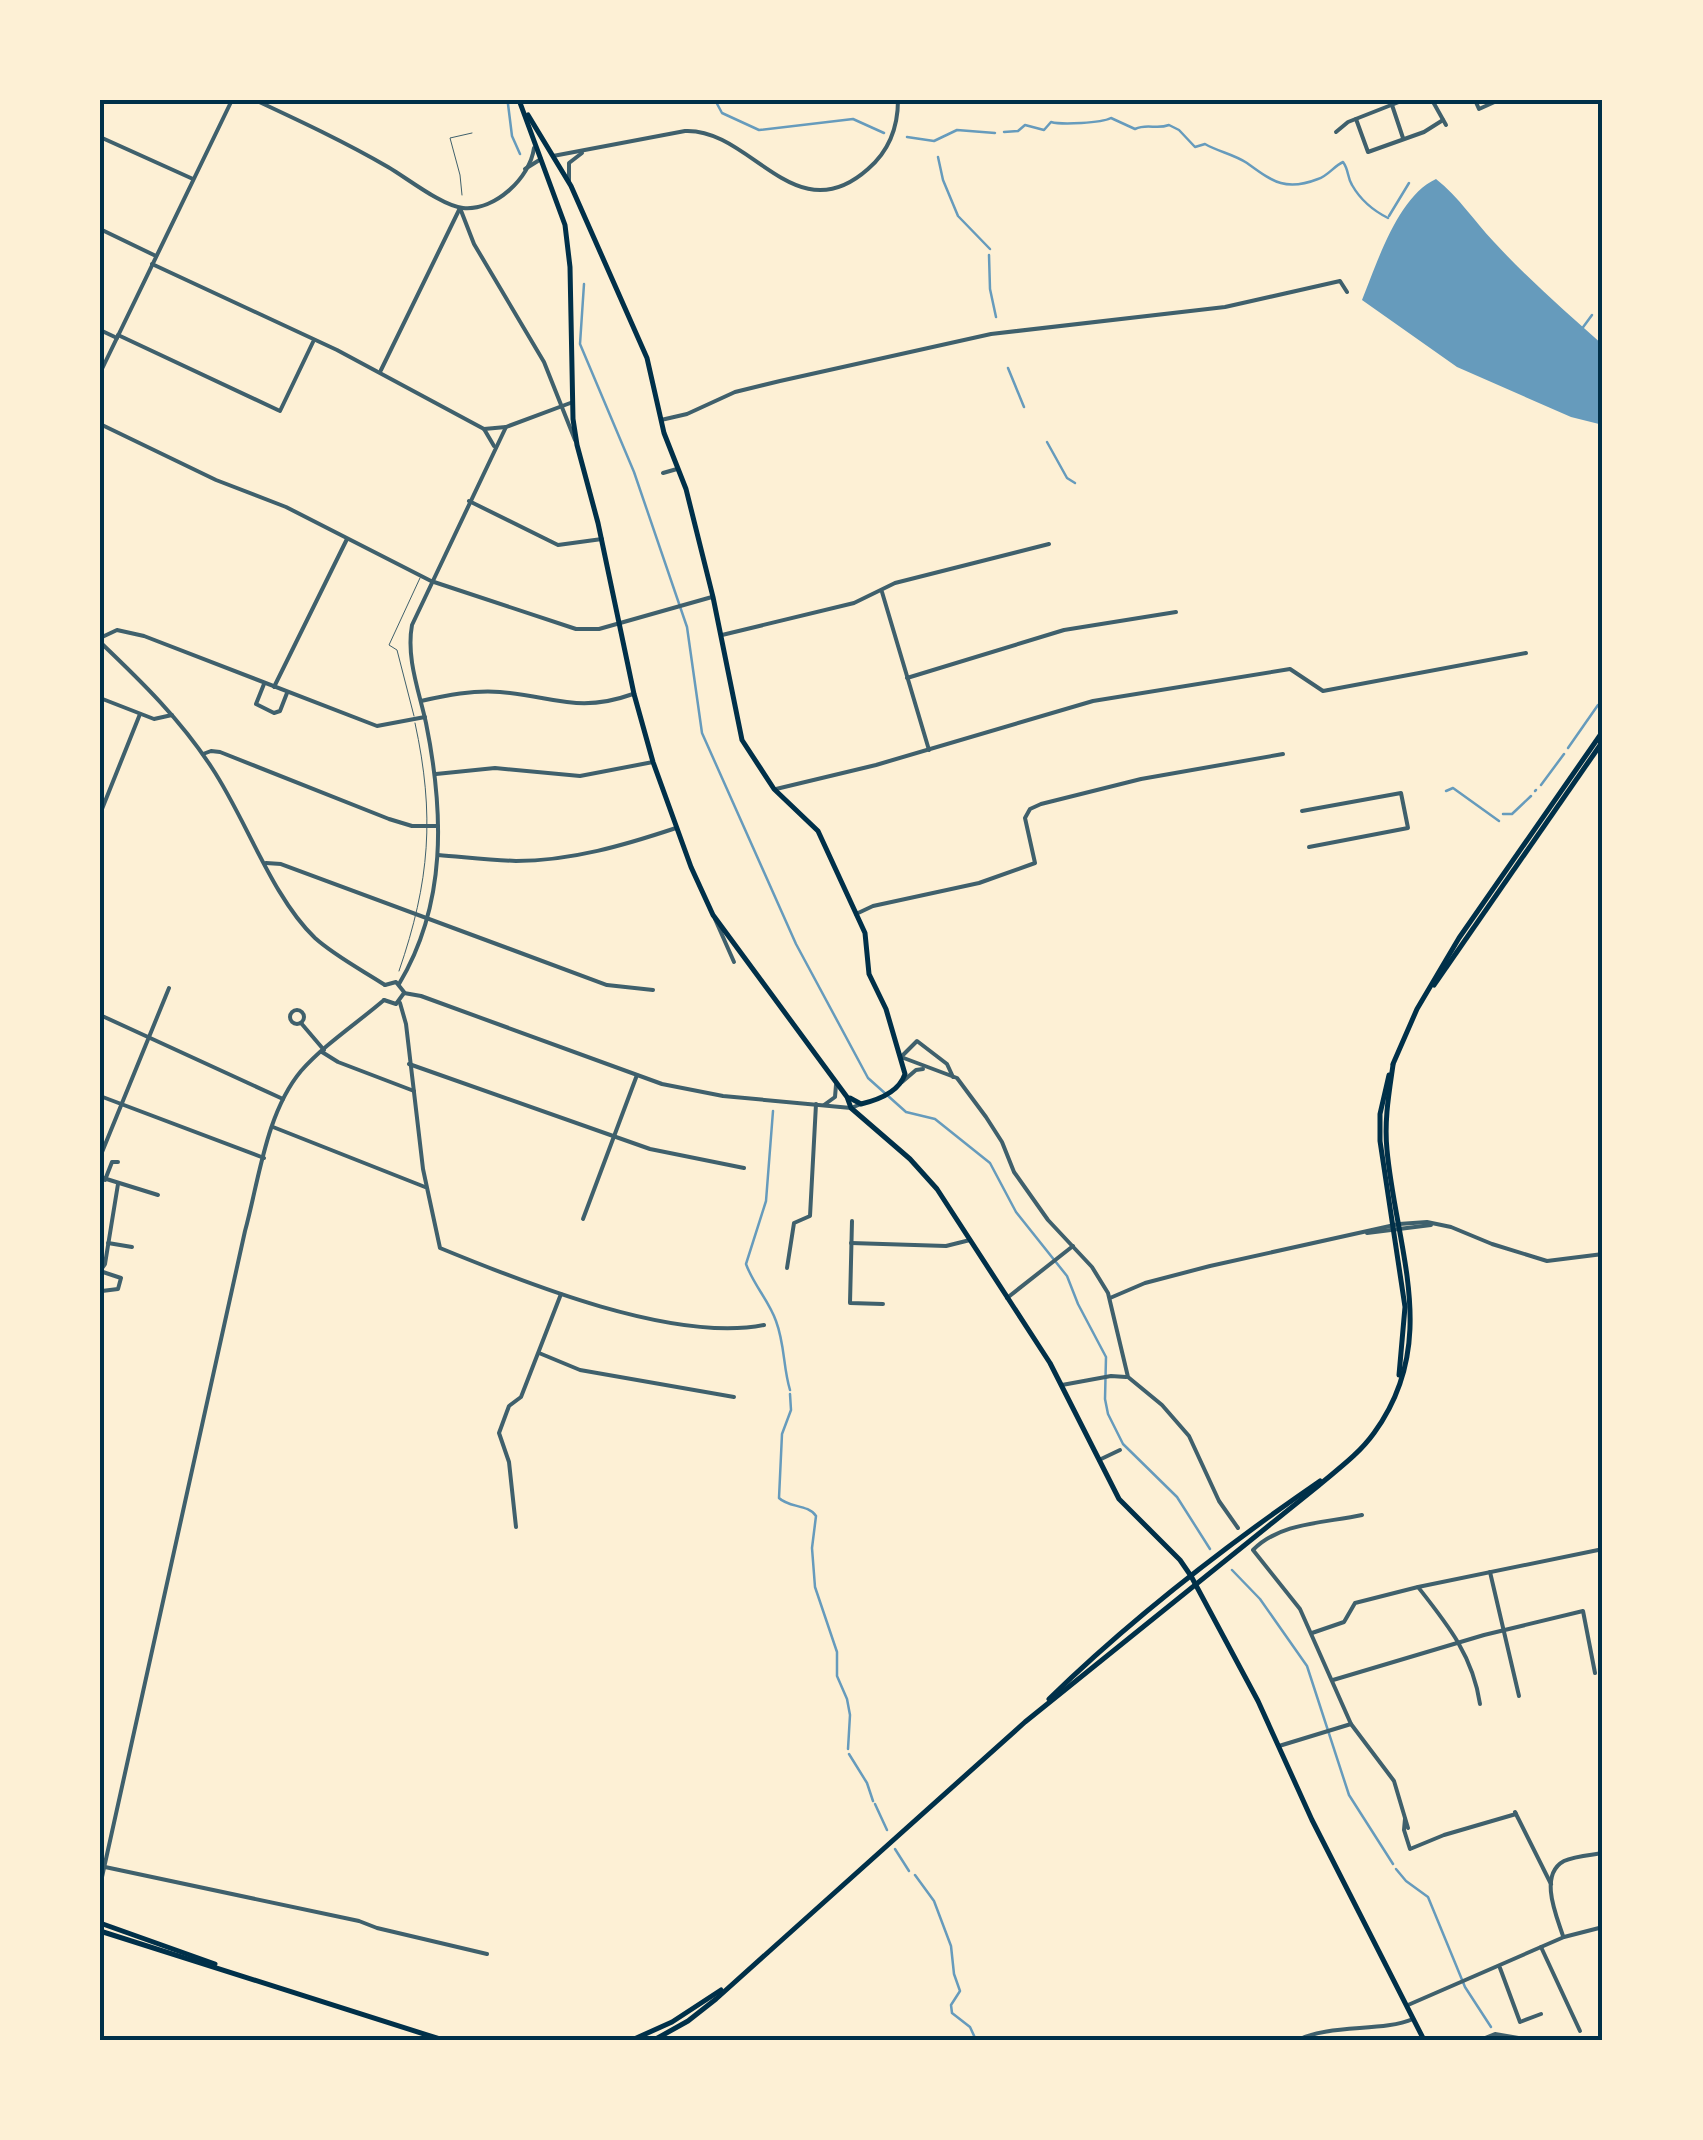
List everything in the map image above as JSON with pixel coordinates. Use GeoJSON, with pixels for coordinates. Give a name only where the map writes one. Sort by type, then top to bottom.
{"type":"FeatureCollection","features":[{"type":"Feature","properties":{"kind":"main road"},"geometry":{"type":"LineString","coordinates":[[520,102],[565,225],[578,444],[634,694],[676,828],[713,915],[852,1108],[930,1180],[1062,1385],[1127,1510],[1191,1576],[1424,2040]]}},
{"type":"Feature","properties":{"kind":"main road"},"geometry":{"type":"LineString","coordinates":[[520,102],[570,186],[648,358],[661,420],[713,597],[738,728],[774,789],[818,831],[866,940],[869,974],[886,1010],[905,1074],[892,1092],[870,1102],[861,1104],[847,1096]]}},
{"type":"Feature","properties":{"kind":"main road"},"geometry":{"type":"LineString","coordinates":[[552,187],[562,180],[570,186]]}},
{"type":"Feature","properties":{"kind":"main road"},"geometry":{"type":"LineString","coordinates":[[1025,1722],[1340,1467],[1376,1430],[1408,1357],[1412,1322],[1386,1138],[1393,1065],[1417,1009],[1467,926],[1603,731]]}},
{"type":"Feature","properties":{"kind":"main road"},"geometry":{"type":"LineString","coordinates":[[1417,1009],[1603,740]]}},
{"type":"Feature","properties":{"kind":"main road"},"geometry":{"type":"LineString","coordinates":[[869,1124],[870,1102]]}},
{"type":"Feature","properties":{"kind":"main road"},"geometry":{"type":"LineString","coordinates":[[654,2040],[688,2021],[734,1982],[1025,1722],[1092,1656],[1255,1525],[1340,1467]]}},
{"type":"Feature","properties":{"kind":"main road"},"geometry":{"type":"LineString","coordinates":[[100,1923],[230,1971]]}},
{"type":"Feature","properties":{"kind":"main road"},"geometry":{"type":"LineString","coordinates":[[100,1931],[443,2040]]}},
{"type":"Feature","properties":{"kind":"main road"},"geometry":{"type":"LineString","coordinates":[[632,2040],[672,2022],[734,1982]]}},
{"type":"Feature","properties":{"kind":"street"},"geometry":{"type":"LineString","coordinates":[[100,373],[232,100]]}},
{"type":"Feature","properties":{"kind":"street"},"geometry":{"type":"LineString","coordinates":[[255,100],[346,144],[460,208],[500,199],[533,158],[535,144]]}},
{"type":"Feature","properties":{"kind":"street"},"geometry":{"type":"LineString","coordinates":[[524,169],[552,156],[702,132],[728,142],[782,180],[807,188],[830,187],[864,173],[882,154],[895,128],[898,100]]}},
{"type":"Feature","properties":{"kind":"street"},"geometry":{"type":"LineString","coordinates":[[1379,100],[1382,108]]}},
{"type":"Feature","properties":{"kind":"street"},"geometry":{"type":"LineString","coordinates":[[1336,132],[1356,119],[1404,100]]}},
{"type":"Feature","properties":{"kind":"street"},"geometry":{"type":"LineString","coordinates":[[1356,119],[1368,152],[1444,122],[1432,100]]}},
{"type":"Feature","properties":{"kind":"street"},"geometry":{"type":"LineString","coordinates":[[1475,100],[1478,109],[1500,100]]}},
{"type":"Feature","properties":{"kind":"street"},"geometry":{"type":"LineString","coordinates":[[1392,105],[1404,139]]}},
{"type":"Feature","properties":{"kind":"street"},"geometry":{"type":"LineString","coordinates":[[100,139],[193,179]]}},
{"type":"Feature","properties":{"kind":"street"},"geometry":{"type":"LineString","coordinates":[[570,186],[570,163],[584,151]]}},
{"type":"Feature","properties":{"kind":"street"},"geometry":{"type":"LineString","coordinates":[[533,158],[541,159]]}},
{"type":"Feature","properties":{"kind":"street"},"geometry":{"type":"LineString","coordinates":[[380,372],[460,208]]}},
{"type":"Feature","properties":{"kind":"street"},"geometry":{"type":"LineString","coordinates":[[460,208],[479,253],[533,340],[578,444]]}},
{"type":"Feature","properties":{"kind":"street"},"geometry":{"type":"LineString","coordinates":[[100,229],[156,256]]}},
{"type":"Feature","properties":{"kind":"street"},"geometry":{"type":"LineString","coordinates":[[152,264],[380,372],[484,428],[506,427],[573,402]]}},
{"type":"Feature","properties":{"kind":"street"},"geometry":{"type":"LineString","coordinates":[[661,420],[780,380],[991,334],[1225,306],[1340,280],[1346,292]]}},
{"type":"Feature","properties":{"kind":"street"},"geometry":{"type":"LineString","coordinates":[[100,330],[280,411],[314,341]]}},
{"type":"Feature","properties":{"kind":"street"},"geometry":{"type":"LineString","coordinates":[[100,424],[216,480],[265,496],[431,580],[580,630],[619,624],[713,597]]}},
{"type":"Feature","properties":{"kind":"street"},"geometry":{"type":"LineString","coordinates":[[400,984],[415,959],[428,920],[439,826],[436,774],[411,656],[410,634],[431,580],[506,427]]}},
{"type":"Feature","properties":{"kind":"street"},"geometry":{"type":"LineString","coordinates":[[484,428],[494,450]]}},
{"type":"Feature","properties":{"kind":"street"},"geometry":{"type":"LineString","coordinates":[[663,473],[678,468]]}},
{"type":"Feature","properties":{"kind":"street"},"geometry":{"type":"LineString","coordinates":[[469,501],[558,545],[602,539]]}},
{"type":"Feature","properties":{"kind":"street"},"geometry":{"type":"LineString","coordinates":[[274,688],[348,538]]}},
{"type":"Feature","properties":{"kind":"street"},"geometry":{"type":"LineString","coordinates":[[722,635],[854,603],[902,581],[1050,544]]}},
{"type":"Feature","properties":{"kind":"street"},"geometry":{"type":"LineString","coordinates":[[881,590],[929,750]]}},
{"type":"Feature","properties":{"kind":"street"},"geometry":{"type":"LineString","coordinates":[[907,678],[1064,630],[1176,612]]}},
{"type":"Feature","properties":{"kind":"street"},"geometry":{"type":"LineString","coordinates":[[385,985],[309,931],[288,904],[203,754],[172,714],[100,640],[112,631],[127,632],[377,726],[425,718]]}},
{"type":"Feature","properties":{"kind":"street"},"geometry":{"type":"LineString","coordinates":[[774,789],[1121,696],[1290,669],[1323,690],[1526,653]]}},
{"type":"Feature","properties":{"kind":"street"},"geometry":{"type":"LineString","coordinates":[[264,684],[256,704],[274,713],[280,711],[287,693]]}},
{"type":"Feature","properties":{"kind":"street"},"geometry":{"type":"LineString","coordinates":[[421,701],[452,694],[494,692],[590,705],[634,694]]}},
{"type":"Feature","properties":{"kind":"street"},"geometry":{"type":"LineString","coordinates":[[100,698],[158,720],[172,714]]}},
{"type":"Feature","properties":{"kind":"street"},"geometry":{"type":"LineString","coordinates":[[100,814],[140,714]]}},
{"type":"Feature","properties":{"kind":"street"},"geometry":{"type":"LineString","coordinates":[[203,754],[220,752],[389,820],[439,826]]}},
{"type":"Feature","properties":{"kind":"street"},"geometry":{"type":"LineString","coordinates":[[856,914],[873,906],[979,884],[1034,863],[1025,818],[1030,809],[1041,804],[1141,779],[1284,754]]}},
{"type":"Feature","properties":{"kind":"street"},"geometry":{"type":"LineString","coordinates":[[436,774],[495,768],[580,776],[654,762]]}},
{"type":"Feature","properties":{"kind":"street"},"geometry":{"type":"LineString","coordinates":[[1302,811],[1401,793],[1408,828],[1309,847]]}},
{"type":"Feature","properties":{"kind":"street"},"geometry":{"type":"LineString","coordinates":[[438,856],[512,861],[563,857],[610,849],[676,828]]}},
{"type":"Feature","properties":{"kind":"street"},"geometry":{"type":"LineString","coordinates":[[266,863],[281,864],[608,985],[654,990]]}},
{"type":"Feature","properties":{"kind":"street"},"geometry":{"type":"LineString","coordinates":[[713,915],[734,962]]}},
{"type":"Feature","properties":{"kind":"street"},"geometry":{"type":"LineString","coordinates":[[400,984],[385,985],[381,993],[392,1005],[400,1002]]}},
{"type":"Feature","properties":{"kind":"street"},"geometry":{"type":"LineString","coordinates":[[400,984],[426,1186],[440,1248],[560,1294],[672,1322],[746,1329],[764,1325]]}},
{"type":"Feature","properties":{"kind":"street"},"geometry":{"type":"LineString","coordinates":[[100,1156],[168,988]]}},
{"type":"Feature","properties":{"kind":"street"},"geometry":{"type":"LineString","coordinates":[[404,993],[690,1091],[852,1108],[861,1104]]}},
{"type":"Feature","properties":{"kind":"street"},"geometry":{"type":"LineString","coordinates":[[100,1886],[196,1447],[273,1126],[283,1098],[302,1070],[384,1000]]}},
{"type":"Feature","properties":{"kind":"street"},"geometry":{"type":"LineString","coordinates":[[100,1015],[283,1098]]}},
{"type":"Feature","properties":{"kind":"street"},"geometry":{"type":"LineString","coordinates":[[301,1023],[323,1051],[338,1062],[414,1092]]}},
{"type":"Feature","properties":{"kind":"street"},"geometry":{"type":"LineString","coordinates":[[953,1077],[901,1057],[918,1041],[947,1064],[986,1116],[1028,1191],[1092,1267],[1110,1298],[1128,1377]]}},
{"type":"Feature","properties":{"kind":"street"},"geometry":{"type":"LineString","coordinates":[[410,1064],[614,1136],[706,1162],[744,1168]]}},
{"type":"Feature","properties":{"kind":"street"},"geometry":{"type":"LineString","coordinates":[[902,1082],[916,1070],[928,1069]]}},
{"type":"Feature","properties":{"kind":"street"},"geometry":{"type":"LineString","coordinates":[[583,1219],[637,1075]]}},
{"type":"Feature","properties":{"kind":"street"},"geometry":{"type":"LineString","coordinates":[[824,1104],[836,1097],[836,1082]]}},
{"type":"Feature","properties":{"kind":"street"},"geometry":{"type":"LineString","coordinates":[[100,1096],[264,1158]]}},
{"type":"Feature","properties":{"kind":"street"},"geometry":{"type":"LineString","coordinates":[[788,1268],[794,1222],[810,1216],[816,1104]]}},
{"type":"Feature","properties":{"kind":"street"},"geometry":{"type":"LineString","coordinates":[[273,1126],[426,1186]]}},
{"type":"Feature","properties":{"kind":"street"},"geometry":{"type":"LineString","coordinates":[[118,1162],[112,1162],[102,1179],[158,1195]]}},
{"type":"Feature","properties":{"kind":"street"},"geometry":{"type":"LineString","coordinates":[[102,1291],[118,1289],[122,1278],[100,1271],[118,1184]]}},
{"type":"Feature","properties":{"kind":"street"},"geometry":{"type":"LineString","coordinates":[[852,1221],[850,1303],[883,1304]]}},
{"type":"Feature","properties":{"kind":"street"},"geometry":{"type":"LineString","coordinates":[[1110,1298],[1145,1283],[1210,1266],[1397,1227],[1436,1224],[1547,1261],[1603,1254]]}},
{"type":"Feature","properties":{"kind":"street"},"geometry":{"type":"LineString","coordinates":[[851,1243],[946,1246],[970,1240]]}},
{"type":"Feature","properties":{"kind":"street"},"geometry":{"type":"LineString","coordinates":[[108,1243],[132,1246]]}},
{"type":"Feature","properties":{"kind":"street"},"geometry":{"type":"LineString","coordinates":[[1007,1298],[1073,1246]]}},
{"type":"Feature","properties":{"kind":"street"},"geometry":{"type":"LineString","coordinates":[[516,1527],[509,1462],[500,1426],[509,1406],[522,1397],[560,1294]]}},
{"type":"Feature","properties":{"kind":"street"},"geometry":{"type":"LineString","coordinates":[[539,1353],[580,1370],[734,1398]]}},
{"type":"Feature","properties":{"kind":"street"},"geometry":{"type":"LineString","coordinates":[[1062,1385],[1110,1376],[1128,1377],[1162,1405],[1189,1436],[1219,1501],[1238,1528]]}},
{"type":"Feature","properties":{"kind":"street"},"geometry":{"type":"LineString","coordinates":[[1099,1460],[1120,1450]]}},
{"type":"Feature","properties":{"kind":"street"},"geometry":{"type":"LineString","coordinates":[[1362,1515],[1286,1529],[1253,1550],[1300,1609],[1351,1724],[1394,1781],[1408,1828]]}},
{"type":"Feature","properties":{"kind":"street"},"geometry":{"type":"LineString","coordinates":[[1310,1634],[1344,1622],[1355,1603],[1418,1586],[1603,1549]]}},
{"type":"Feature","properties":{"kind":"street"},"geometry":{"type":"LineString","coordinates":[[1490,1572],[1519,1696]]}},
{"type":"Feature","properties":{"kind":"street"},"geometry":{"type":"LineString","coordinates":[[1418,1586],[1461,1642],[1475,1675],[1480,1704]]}},
{"type":"Feature","properties":{"kind":"street"},"geometry":{"type":"LineString","coordinates":[[1333,1680],[1583,1610],[1594,1673]]}},
{"type":"Feature","properties":{"kind":"street"},"geometry":{"type":"LineString","coordinates":[[1279,1746],[1351,1724]]}},
{"type":"Feature","properties":{"kind":"street"},"geometry":{"type":"LineString","coordinates":[[1405,1819],[1410,1849],[1515,1813],[1552,1884]]}},
{"type":"Feature","properties":{"kind":"street"},"geometry":{"type":"LineString","coordinates":[[1564,1936],[1552,1902],[1552,1884],[1563,1861],[1603,1853]]}},
{"type":"Feature","properties":{"kind":"street"},"geometry":{"type":"LineString","coordinates":[[105,1867],[359,1921],[486,1954]]}},
{"type":"Feature","properties":{"kind":"street"},"geometry":{"type":"LineString","coordinates":[[1406,2006],[1564,1936],[1603,1927]]}},
{"type":"Feature","properties":{"kind":"street"},"geometry":{"type":"LineString","coordinates":[[1541,1947],[1580,2030]]}},
{"type":"Feature","properties":{"kind":"street"},"geometry":{"type":"LineString","coordinates":[[1499,1967],[1520,2022],[1541,2014]]}},
{"type":"Feature","properties":{"kind":"street"},"geometry":{"type":"LineString","coordinates":[[1298,2040],[1413,2019]]}},
{"type":"Feature","properties":{"kind":"street"},"geometry":{"type":"LineString","coordinates":[[1480,2040],[1491,2034],[1530,2040]]}},
{"type":"Feature","properties":{"kind":"lane"},"geometry":{"type":"LineString","coordinates":[[462,195],[450,138],[472,133]]}},
{"type":"Feature","properties":{"kind":"lane"},"geometry":{"type":"LineString","coordinates":[[399,971],[418,916],[428,826],[424,764],[415,720],[397,650],[389,646],[420,578]]}},
{"type":"Feature","properties":{"kind":"water"},"geometry":{"type":"Polygon","coordinates":[[[1436,179],[1520,269],[1603,345],[1603,425],[1571,417],[1457,367],[1362,300],[1400,215],[1436,179]]]}},
{"type":"Feature","properties":{"kind":"waterway"},"geometry":{"type":"LineString","coordinates":[[715,100],[722,113],[759,130],[853,119],[884,133]]}},
{"type":"Feature","properties":{"kind":"waterway"},"geometry":{"type":"LineString","coordinates":[[508,104],[512,136],[520,154]]}},
{"type":"Feature","properties":{"kind":"waterway"},"geometry":{"type":"LineString","coordinates":[[1004,132],[1018,131],[1025,125],[1044,130],[1051,122],[1111,118],[1135,129],[1169,125],[1195,147],[1205,144],[1272,179],[1296,185],[1322,178],[1343,162],[1359,195],[1388,218]]}},
{"type":"Feature","properties":{"kind":"waterway"},"geometry":{"type":"LineString","coordinates":[[907,137],[934,141],[957,130],[995,133]]}},
{"type":"Feature","properties":{"kind":"waterway"},"geometry":{"type":"LineString","coordinates":[[938,157],[958,216],[990,249]]}},
{"type":"Feature","properties":{"kind":"waterway"},"geometry":{"type":"LineString","coordinates":[[1389,216],[1409,183]]}},
{"type":"Feature","properties":{"kind":"waterway"},"geometry":{"type":"LineString","coordinates":[[989,255],[996,317]]}},
{"type":"Feature","properties":{"kind":"waterway"},"geometry":{"type":"LineString","coordinates":[[584,284],[580,344],[634,472],[687,627],[702,733],[796,944],[868,1078],[906,1112],[935,1119],[990,1163],[1016,1212],[1067,1276],[1106,1357],[1105,1399],[1123,1444],[1177,1497],[1210,1549]]}},
{"type":"Feature","properties":{"kind":"waterway"},"geometry":{"type":"LineString","coordinates":[[1581,330],[1592,315]]}},
{"type":"Feature","properties":{"kind":"waterway"},"geometry":{"type":"LineString","coordinates":[[1008,368],[1024,407]]}},
{"type":"Feature","properties":{"kind":"waterway"},"geometry":{"type":"LineString","coordinates":[[1047,442],[1067,478],[1075,483]]}},
{"type":"Feature","properties":{"kind":"waterway"},"geometry":{"type":"LineString","coordinates":[[1568,748],[1598,705]]}},
{"type":"Feature","properties":{"kind":"waterway"},"geometry":{"type":"LineString","coordinates":[[1541,785],[1564,754]]}},
{"type":"Feature","properties":{"kind":"waterway"},"geometry":{"type":"LineString","coordinates":[[1446,791],[1453,788],[1499,821]]}},
{"type":"Feature","properties":{"kind":"waterway"},"geometry":{"type":"LineString","coordinates":[[1503,814],[1512,814],[1531,796]]}},
{"type":"Feature","properties":{"kind":"waterway"},"geometry":{"type":"LineString","coordinates":[[773,1111],[766,1201],[746,1264],[776,1321],[790,1390]]}},
{"type":"Feature","properties":{"kind":"waterway"},"geometry":{"type":"LineString","coordinates":[[790,1394],[791,1410],[782,1434],[779,1498],[816,1516],[812,1548],[815,1587],[837,1652],[837,1676],[847,1699],[848,1749]]}},
{"type":"Feature","properties":{"kind":"waterway"},"geometry":{"type":"LineString","coordinates":[[1232,1570],[1260,1599],[1307,1666],[1349,1795],[1393,1864]]}},
{"type":"Feature","properties":{"kind":"waterway"},"geometry":{"type":"LineString","coordinates":[[849,1754],[873,1801]]}},
{"type":"Feature","properties":{"kind":"waterway"},"geometry":{"type":"LineString","coordinates":[[875,1804],[887,1830]]}},
{"type":"Feature","properties":{"kind":"waterway"},"geometry":{"type":"LineString","coordinates":[[895,1849],[909,1871]]}},
{"type":"Feature","properties":{"kind":"waterway"},"geometry":{"type":"LineString","coordinates":[[1396,1869],[1428,1897],[1465,1987],[1491,2027]]}},
{"type":"Feature","properties":{"kind":"waterway"},"geometry":{"type":"LineString","coordinates":[[915,1875],[934,1901],[951,1946],[960,1991],[951,2005],[952,2013],[970,2027],[976,2040]]}}]}
